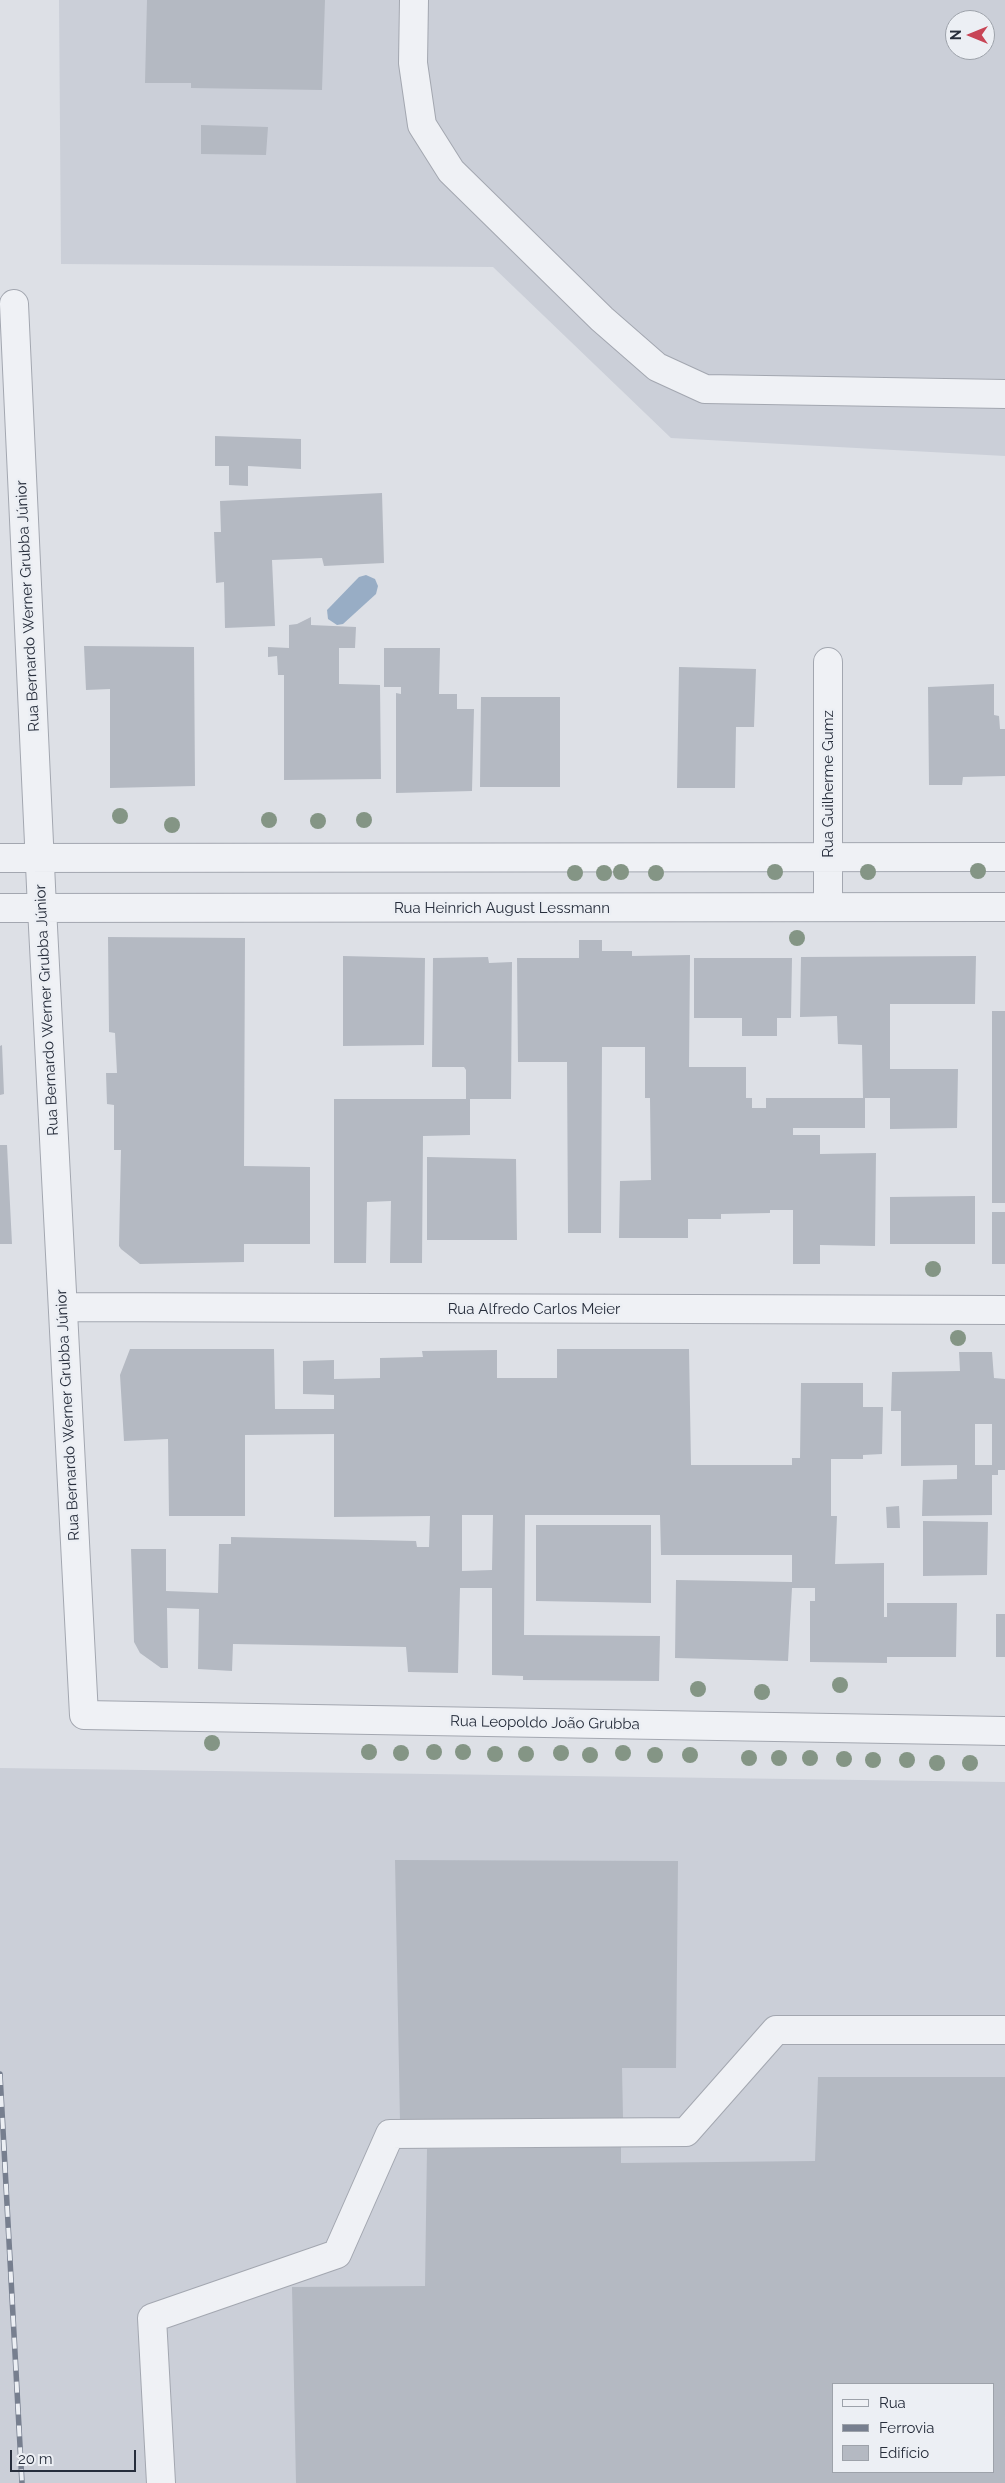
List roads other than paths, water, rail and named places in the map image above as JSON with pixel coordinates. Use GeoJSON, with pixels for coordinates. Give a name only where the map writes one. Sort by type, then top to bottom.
{"type":"FeatureCollection","features":[{"type":"Feature","properties":{"kind":"street"},"geometry":{"type":"LineString","coordinates":[[414,0],[413,63],[422,125],[451,171],[602,319],[657,368],[705,390],[1005,394]]}},
{"type":"Feature","properties":{"kind":"street","name":"Rua Bernardo Werner Grubba Júnior"},"geometry":{"type":"LineString","coordinates":[[14,304],[42,908],[84,1716]]}},
{"type":"Feature","properties":{"kind":"street","name":"Rua Guilherme Gumz"},"geometry":{"type":"LineString","coordinates":[[828,662],[828,907]]}},
{"type":"Feature","properties":{"kind":"street"},"geometry":{"type":"LineString","coordinates":[[0,858],[1005,857]]}},
{"type":"Feature","properties":{"kind":"street","name":"Rua Heinrich August Lessmann"},"geometry":{"type":"LineString","coordinates":[[0,908],[1005,907]]}},
{"type":"Feature","properties":{"kind":"street","name":"Rua Alfredo Carlos Meier"},"geometry":{"type":"LineString","coordinates":[[63,1307],[1005,1310]]}},
{"type":"Feature","properties":{"kind":"street","name":"Rua Leopoldo João Grubba"},"geometry":{"type":"LineString","coordinates":[[84,1716],[1005,1732]]}},
{"type":"Feature","properties":{"kind":"street"},"geometry":{"type":"LineString","coordinates":[[161,2483],[152,2318],[337,2254],[390,2134],[686,2132],[776,2030],[1005,2030]]}},
{"type":"Feature","properties":{"kind":"water"},"geometry":{"type":"Polygon","coordinates":[[[366,575],[375,579],[378,586],[376,594],[343,624],[337,625],[328,619],[327,610],[359,577],[366,575]]]}},
{"type":"Feature","properties":{"kind":"railway"},"geometry":{"type":"LineString","coordinates":[[0,2074],[22,2483]]}}]}
